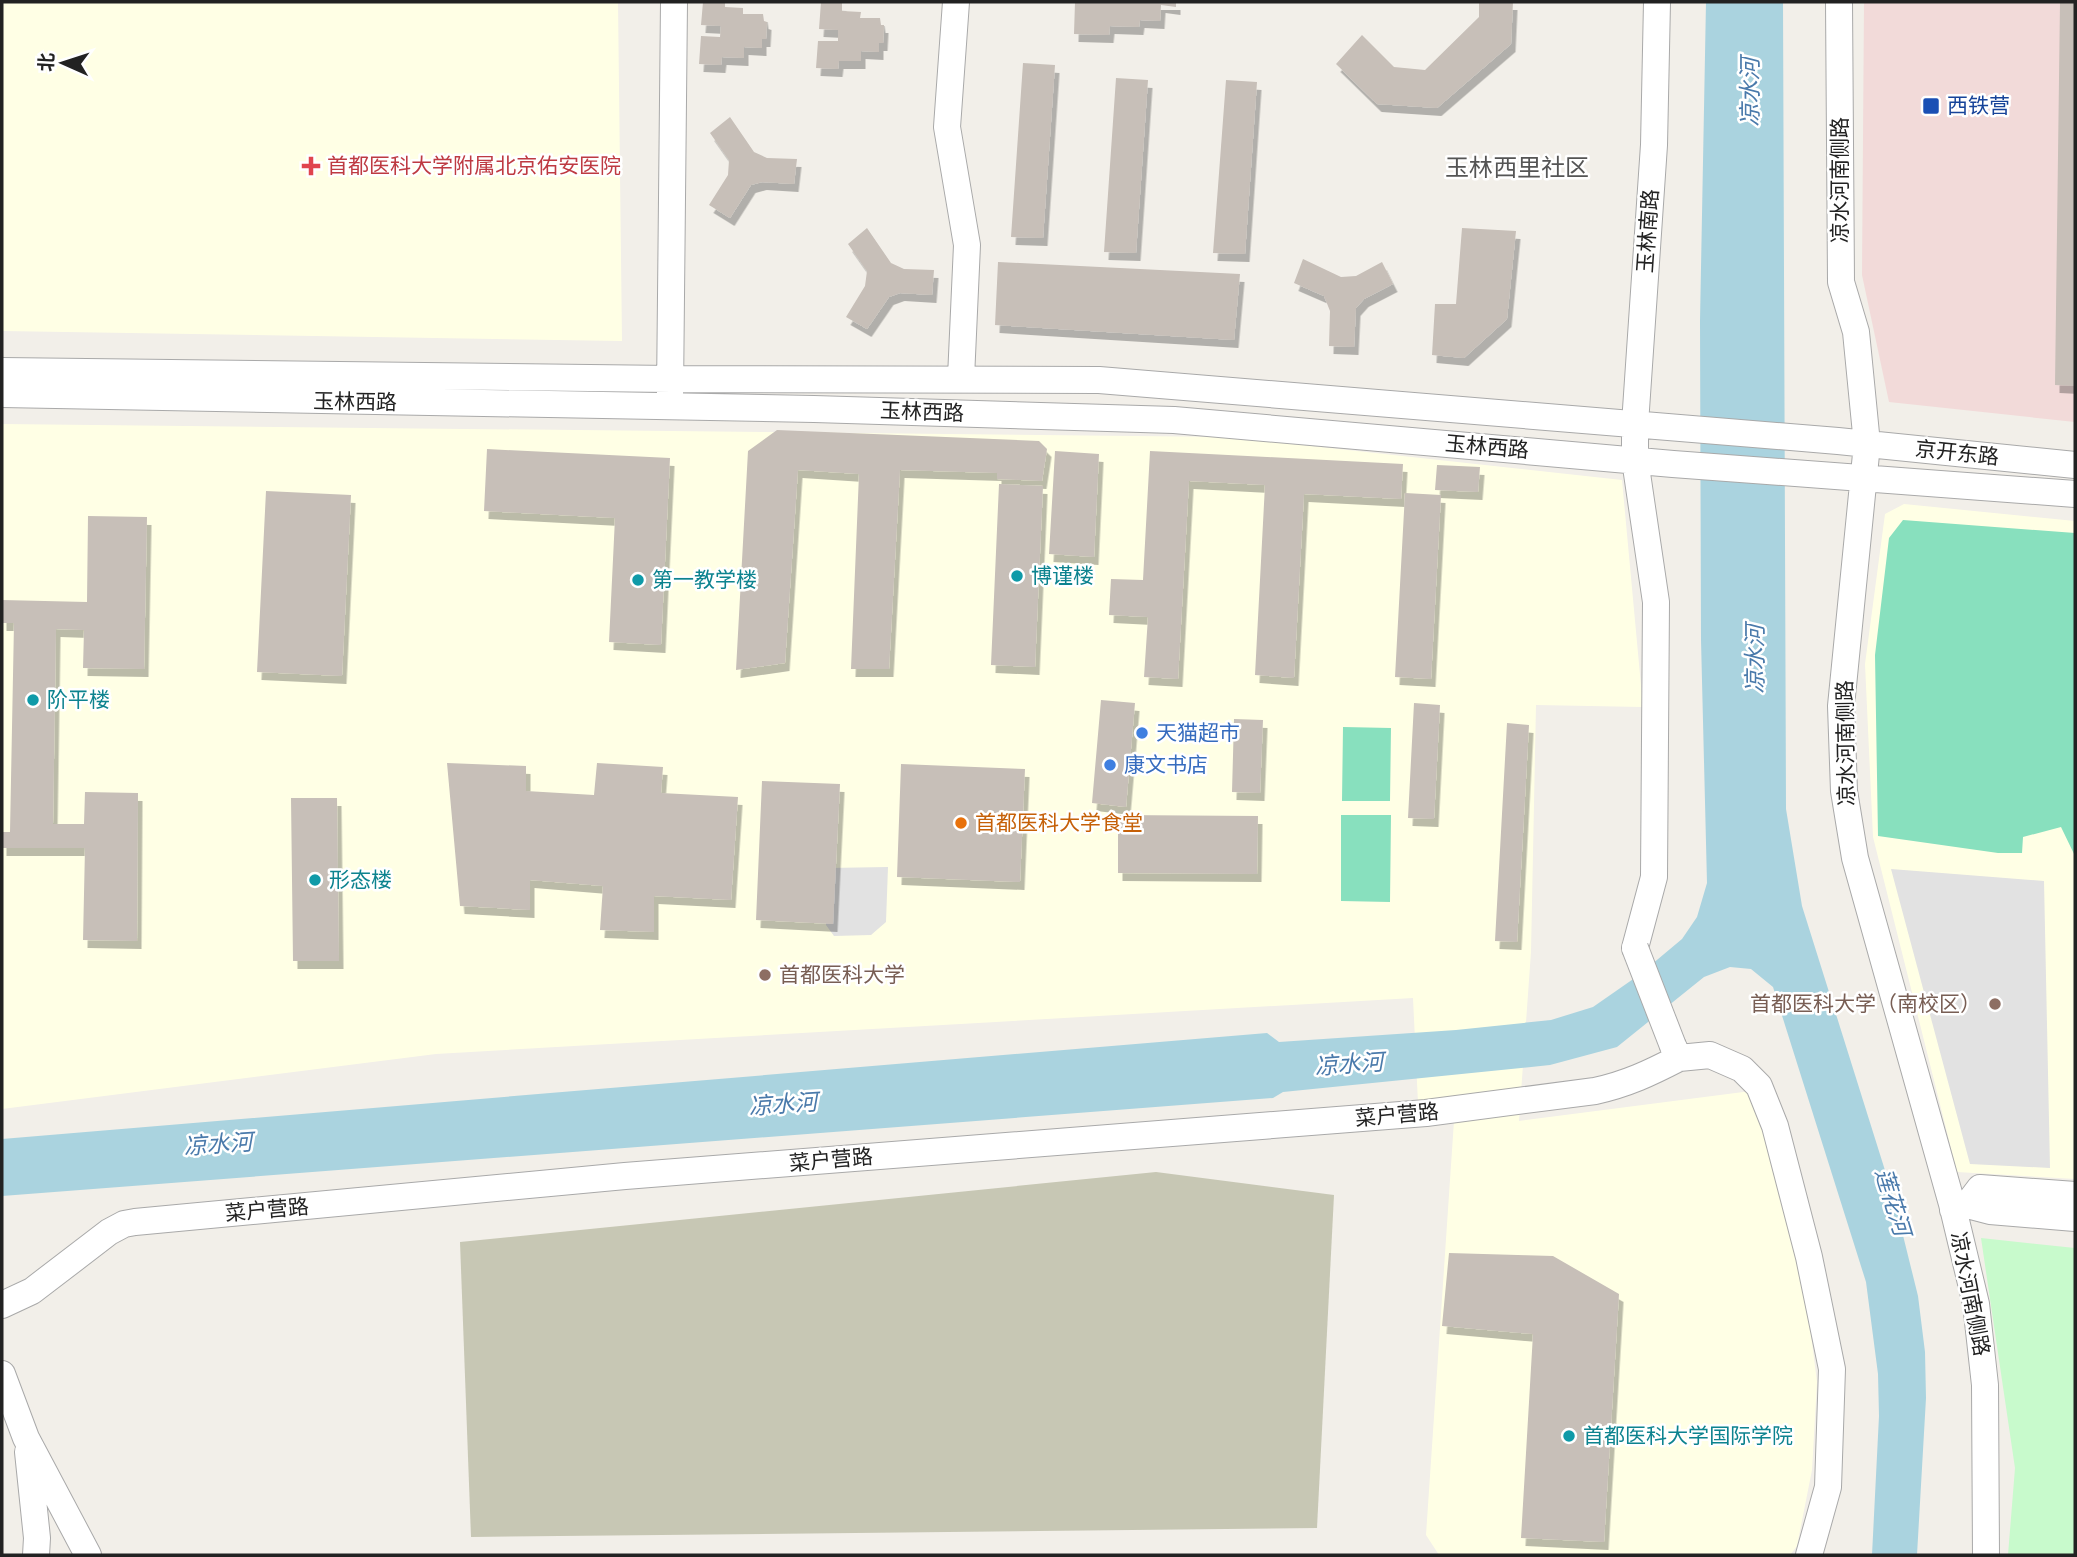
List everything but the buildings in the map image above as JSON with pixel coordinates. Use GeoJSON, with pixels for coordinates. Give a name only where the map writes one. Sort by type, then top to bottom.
{"type":"FeatureCollection","features":[{"type":"Feature","properties":{"kind":"street"},"geometry":{"type":"LineString","coordinates":[[670,407],[674,2]]}},
{"type":"Feature","properties":{"kind":"street"},"geometry":{"type":"LineString","coordinates":[[956,2],[947,127],[967,245],[961,378]]}},
{"type":"Feature","properties":{"kind":"street","name":"玉林南路"},"geometry":{"type":"LineString","coordinates":[[1657,2],[1654,145],[1634,460],[1656,602],[1654,877],[1635,948],[1676,1052]]}},
{"type":"Feature","properties":{"kind":"street","name":"凉水河南侧路"},"geometry":{"type":"LineString","coordinates":[[1839,2],[1841,282],[1856,332],[1867,444],[1851,478],[1841,705],[1844,791],[1855,858],[1958,1206],[1976,1304],[1985,1385],[1986,1555]]}},
{"type":"Feature","properties":{"kind":"street","name":"玉林西路"},"geometry":{"type":"LineString","coordinates":[[2,371],[671,379],[1099,380],[1838,440]]}},
{"type":"Feature","properties":{"kind":"street","name":"玉林西路"},"geometry":{"type":"LineString","coordinates":[[2,394],[1174,420],[1851,478]]}},
{"type":"Feature","properties":{"kind":"street","name":"京开东路"},"geometry":{"type":"LineString","coordinates":[[1838,440],[2075,465]]}},
{"type":"Feature","properties":{"kind":"street","name":"京开东路"},"geometry":{"type":"LineString","coordinates":[[1851,478],[2075,494]]}},
{"type":"Feature","properties":{"kind":"street","name":"菜户营路"},"geometry":{"type":"LineString","coordinates":[[2,1305],[32,1291],[109,1232],[135,1222],[625,1176],[1426,1113],[1595,1091],[1636,1080],[1676,1052],[1710,1055],[1742,1069],[1759,1086],[1779,1139],[1809,1256],[1832,1369],[1828,1487],[1810,1555]]}},
{"type":"Feature","properties":{"kind":"street"},"geometry":{"type":"LineString","coordinates":[[1958,1206],[1980,1188],[2075,1195]]}},
{"type":"Feature","properties":{"kind":"street"},"geometry":{"type":"LineString","coordinates":[[1958,1206],[2075,1217]]}},
{"type":"Feature","properties":{"kind":"street"},"geometry":{"type":"LineString","coordinates":[[2,1374],[26,1438],[88,1555]]}},
{"type":"Feature","properties":{"kind":"street"},"geometry":{"type":"LineString","coordinates":[[26,1438],[37,1538],[36,1555]]}},
{"type":"Feature","properties":{"kind":"shaded area","name":"首都医科大学附属北京佑安医院"},"geometry":{"type":"Polygon","coordinates":[[[2,2],[618,2],[622,341],[2,331],[2,2]]]}},
{"type":"Feature","properties":{"kind":"shaded area"},"geometry":{"type":"Polygon","coordinates":[[[1864,2],[2075,2],[2075,422],[1889,402],[1862,275],[1864,2]]]}},
{"type":"Feature","properties":{"kind":"shaded area","name":"首都医科大学"},"geometry":{"type":"Polygon","coordinates":[[[2,424],[1228,437],[1622,480],[1643,707],[1536,705],[1531,952],[1519,1121],[1751,1091],[1762,1113],[1806,1295],[1817,1382],[1812,1470],[1797,1546],[1790,1555],[1439,1555],[1426,1535],[1455,1106],[1418,1103],[1413,998],[436,1054],[2,1109],[2,424]]]}},
{"type":"Feature","properties":{"kind":"shaded area","name":"首都医科大学（南校区）"},"geometry":{"type":"Polygon","coordinates":[[[1904,504],[2075,521],[2075,1179],[1957,1172],[1873,837],[1865,664],[1885,514],[1904,504]]]}},
{"type":"Feature","properties":{"kind":"shaded area"},"geometry":{"type":"Polygon","coordinates":[[[888,867],[886,922],[871,935],[834,936],[826,925],[828,868],[888,867]]]}},
{"type":"Feature","properties":{"kind":"shaded area"},"geometry":{"type":"Polygon","coordinates":[[[1891,869],[2044,881],[2050,1168],[1970,1164],[1891,869]]]}},
{"type":"Feature","properties":{"kind":"shaded area"},"geometry":{"type":"Polygon","coordinates":[[[1156,1172],[1334,1195],[1317,1528],[471,1537],[460,1242],[1156,1172]]]}},
{"type":"Feature","properties":{"kind":"green space"},"geometry":{"type":"Polygon","coordinates":[[[1903,520],[2075,533],[2075,856],[2061,827],[2023,837],[2022,853],[1998,853],[1878,836],[1875,655],[1889,538],[1903,520]]]}},
{"type":"Feature","properties":{"kind":"green space"},"geometry":{"type":"Polygon","coordinates":[[[1343,727],[1391,728],[1390,801],[1342,801],[1343,727]]]}},
{"type":"Feature","properties":{"kind":"green space"},"geometry":{"type":"Polygon","coordinates":[[[1341,815],[1391,815],[1390,902],[1341,901],[1341,815]]]}},
{"type":"Feature","properties":{"kind":"green space"},"geometry":{"type":"Polygon","coordinates":[[[1981,1238],[2075,1248],[2075,1555],[2008,1555],[2015,1468],[1981,1238]]]}},
{"type":"Feature","properties":{"kind":"water"},"geometry":{"type":"Polygon","coordinates":[[[1706,2],[1783,2],[1786,809],[1802,906],[1894,1199],[1918,1296],[1925,1352],[1926,1398],[1917,1555],[1872,1555],[1879,1416],[1878,1374],[1866,1282],[1773,987],[1751,969],[1730,967],[1704,977],[1617,1047],[1550,1065],[1283,1092],[1273,1098],[2,1196],[2,1139],[1267,1033],[1279,1042],[1456,1030],[1551,1020],[1593,1007],[1639,975],[1682,939],[1697,917],[1707,883],[1701,640],[1700,321],[1706,2]]]}},
{"type":"Feature","properties":{"kind":"place","name":"西铁营"},"geometry":{"type":"Point","coordinates":[1931,106]}},
{"type":"Feature","properties":{"kind":"place","name":"首都医科大学附属北京佑安医院"},"geometry":{"type":"Point","coordinates":[311,166]}},
{"type":"Feature","properties":{"kind":"place","name":"博谨楼"},"geometry":{"type":"Point","coordinates":[1017,576]}},
{"type":"Feature","properties":{"kind":"place","name":"第一教学楼"},"geometry":{"type":"Point","coordinates":[638,580]}},
{"type":"Feature","properties":{"kind":"place","name":"阶平楼"},"geometry":{"type":"Point","coordinates":[33,700]}},
{"type":"Feature","properties":{"kind":"place","name":"天猫超市"},"geometry":{"type":"Point","coordinates":[1142,733]}},
{"type":"Feature","properties":{"kind":"place","name":"康文书店"},"geometry":{"type":"Point","coordinates":[1110,765]}},
{"type":"Feature","properties":{"kind":"place","name":"首都医科大学食堂"},"geometry":{"type":"Point","coordinates":[961,823]}},
{"type":"Feature","properties":{"kind":"place","name":"形态楼"},"geometry":{"type":"Point","coordinates":[315,880]}},
{"type":"Feature","properties":{"kind":"place","name":"首都医科大学"},"geometry":{"type":"Point","coordinates":[765,975]}},
{"type":"Feature","properties":{"kind":"place","name":"首都医科大学（南校区）"},"geometry":{"type":"Point","coordinates":[1995,1004]}},
{"type":"Feature","properties":{"kind":"place","name":"首都医科大学国际学院"},"geometry":{"type":"Point","coordinates":[1569,1436]}},
{"type":"Feature","properties":{"kind":"district","name":"玉林西里社区"},"geometry":{"type":"Point","coordinates":[1517,168]}},
{"type":"Feature","properties":{"kind":"water label","name":"凉水河"},"geometry":{"type":"Point","coordinates":[1750,92]}},
{"type":"Feature","properties":{"kind":"water label","name":"凉水河"},"geometry":{"type":"Point","coordinates":[1755,659]}},
{"type":"Feature","properties":{"kind":"water label","name":"凉水河"},"geometry":{"type":"Point","coordinates":[1349,1064]}},
{"type":"Feature","properties":{"kind":"water label","name":"凉水河"},"geometry":{"type":"Point","coordinates":[783,1104]}},
{"type":"Feature","properties":{"kind":"water label","name":"凉水河"},"geometry":{"type":"Point","coordinates":[218,1144]}},
{"type":"Feature","properties":{"kind":"water label","name":"莲花河"},"geometry":{"type":"Point","coordinates":[1893,1202]}}]}
